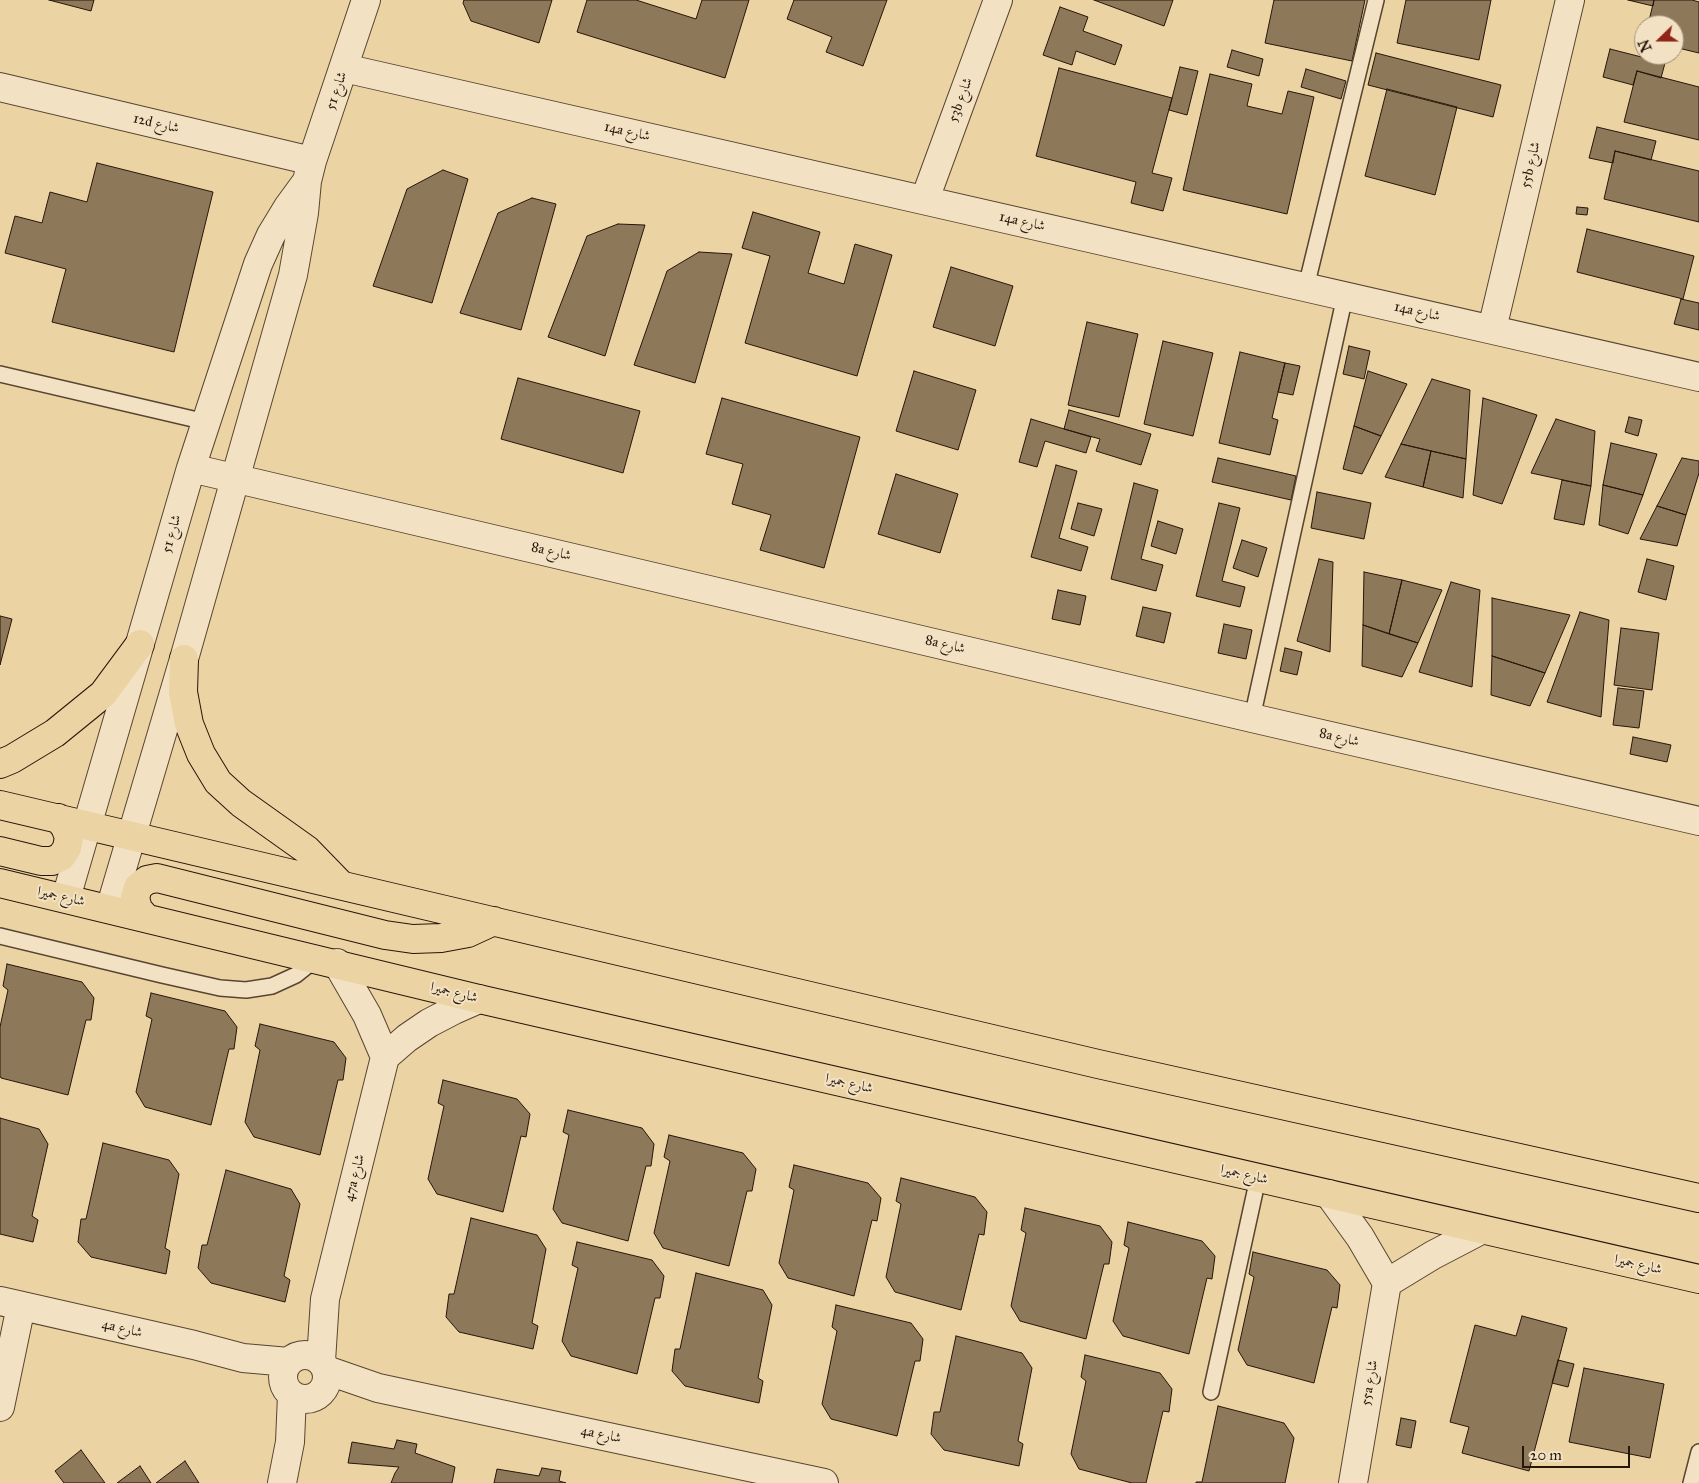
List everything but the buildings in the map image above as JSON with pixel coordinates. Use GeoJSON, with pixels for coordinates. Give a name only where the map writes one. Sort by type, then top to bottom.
{"type":"FeatureCollection","features":[{"type":"Feature","properties":{"kind":"main road"},"geometry":{"type":"LineString","coordinates":[[0,764],[12,759],[55,733],[103,694],[140,644]]}},
{"type":"Feature","properties":{"kind":"main road"},"geometry":{"type":"LineString","coordinates":[[184,659],[183,692],[189,724],[201,754],[218,782],[241,803],[307,850],[341,885]]}},
{"type":"Feature","properties":{"kind":"main road"},"geometry":{"type":"LineString","coordinates":[[0,805],[1098,1064],[1699,1198]]}},
{"type":"Feature","properties":{"kind":"main road"},"geometry":{"type":"LineString","coordinates":[[0,851],[41,861],[52,862],[62,857],[68,848],[69,837],[65,827],[58,818]]}},
{"type":"Feature","properties":{"kind":"main road"},"geometry":{"type":"LineString","coordinates":[[146,918],[138,909],[135,898],[138,887],[147,880],[158,878],[385,935],[413,939],[440,938],[468,932],[494,921]]}},
{"type":"Feature","properties":{"kind":"main road","name":"شارع جميرا"},"geometry":{"type":"LineString","coordinates":[[0,883],[479,999],[1699,1279]]}},
{"type":"Feature","properties":{"kind":"street","name":"شارع 51"},"geometry":{"type":"LineString","coordinates":[[110,909],[184,659],[293,275],[310,171],[366,0]]}},
{"type":"Feature","properties":{"kind":"street","name":"53b شارع"},"geometry":{"type":"LineString","coordinates":[[925,199],[998,0]]}},
{"type":"Feature","properties":{"kind":"street","name":"55b شارع"},"geometry":{"type":"LineString","coordinates":[[1492,329],[1570,0]]}},
{"type":"Feature","properties":{"kind":"street","name":"14a شارع"},"geometry":{"type":"LineString","coordinates":[[344,68],[1699,377]]}},
{"type":"Feature","properties":{"kind":"street","name":"12d شارع"},"geometry":{"type":"LineString","coordinates":[[0,87],[310,171]]}},
{"type":"Feature","properties":{"kind":"street","name":"شارع 51"},"geometry":{"type":"LineString","coordinates":[[66,898],[192,468],[258,264],[271,235],[310,171]]}},
{"type":"Feature","properties":{"kind":"street","name":"8a شارع"},"geometry":{"type":"LineString","coordinates":[[192,468],[1252,718],[1699,821]]}},
{"type":"Feature","properties":{"kind":"street"},"geometry":{"type":"LineString","coordinates":[[326,961],[367,1015],[385,1057],[407,1038],[429,1023],[479,999]]}},
{"type":"Feature","properties":{"kind":"street","name":"47a شارع"},"geometry":{"type":"LineString","coordinates":[[282,1483],[290,1442],[385,1057]]}},
{"type":"Feature","properties":{"kind":"street"},"geometry":{"type":"LineString","coordinates":[[1329,1194],[1360,1237],[1387,1283],[1433,1255],[1481,1230]]}},
{"type":"Feature","properties":{"kind":"street","name":"55a شارع"},"geometry":{"type":"LineString","coordinates":[[1353,1483],[1387,1283]]}},
{"type":"Feature","properties":{"kind":"street"},"geometry":{"type":"LineString","coordinates":[[0,1407],[10,1304]]}},
{"type":"Feature","properties":{"kind":"street","name":"4a شارع"},"geometry":{"type":"LineString","coordinates":[[10,1304],[194,1345],[306,1377],[378,1388],[824,1483]]}},
{"type":"Feature","properties":{"kind":"lane"},"geometry":{"type":"LineString","coordinates":[[1306,287],[1376,0]]}},
{"type":"Feature","properties":{"kind":"lane"},"geometry":{"type":"LineString","coordinates":[[1252,718],[1345,296]]}},
{"type":"Feature","properties":{"kind":"lane"},"geometry":{"type":"LineString","coordinates":[[0,374],[206,422]]}},
{"type":"Feature","properties":{"kind":"lane"},"geometry":{"type":"LineString","coordinates":[[0,936],[220,988],[246,990],[272,986],[326,961]]}},
{"type":"Feature","properties":{"kind":"lane"},"geometry":{"type":"LineString","coordinates":[[1211,1392],[1258,1178]]}},
{"type":"Feature","properties":{"kind":"lane"},"geometry":{"type":"LineString","coordinates":[[1692,1483],[1699,1452]]}}]}
